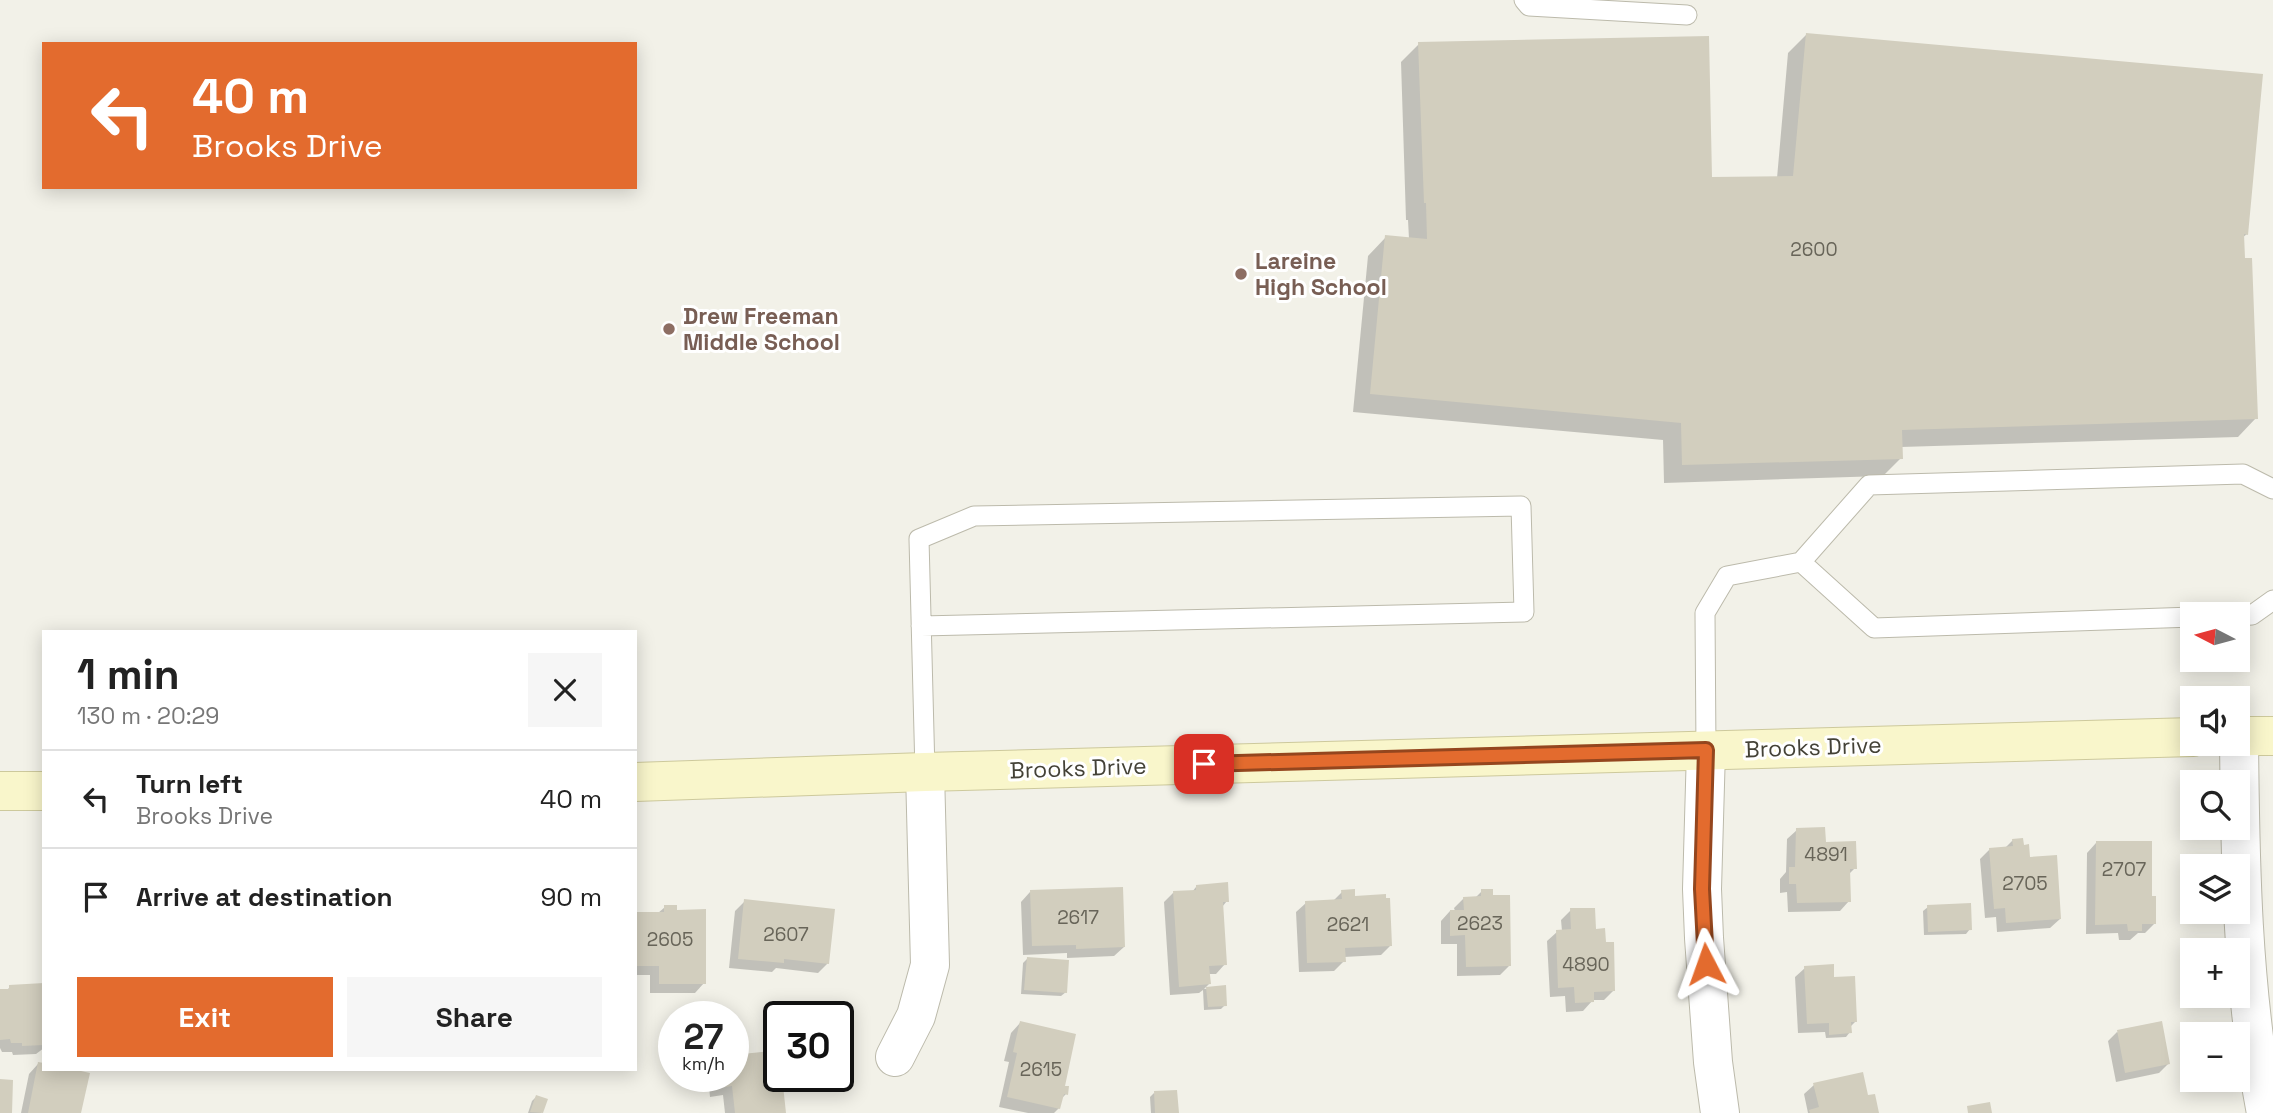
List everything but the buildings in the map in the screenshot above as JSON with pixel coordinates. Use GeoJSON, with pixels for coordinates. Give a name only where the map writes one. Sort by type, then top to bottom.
{"type":"FeatureCollection","features":[{"type":"Feature","properties":{"kind":"street"},"geometry":{"type":"LineString","coordinates":[[2250,736],[2273,736]]}},
{"type":"Feature","properties":{"kind":"street","name":"Brooks Drive"},"geometry":{"type":"LineString","coordinates":[[637,782],[2180,737]]}},
{"type":"Feature","properties":{"kind":"street"},"geometry":{"type":"LineString","coordinates":[[1706,750],[1702,889],[1713,1062],[1720,1113]]}},
{"type":"Feature","properties":{"kind":"street"},"geometry":{"type":"LineString","coordinates":[[2239,756],[2248,991],[2259,1080],[2266,1113]]}},
{"type":"Feature","properties":{"kind":"street"},"geometry":{"type":"LineString","coordinates":[[895,1057],[916,1016],[930,965],[925,772]]}},
{"type":"Feature","properties":{"kind":"street"},"geometry":{"type":"LineString","coordinates":[[0,792],[42,791]]}},
{"type":"Feature","properties":{"kind":"lane"},"geometry":{"type":"LineString","coordinates":[[1524,0],[1529,6],[1687,15]]}},
{"type":"Feature","properties":{"kind":"lane"},"geometry":{"type":"LineString","coordinates":[[1706,750],[1705,612],[1727,576],[1801,562],[1869,485],[2243,474],[2273,489]]}},
{"type":"Feature","properties":{"kind":"lane"},"geometry":{"type":"LineString","coordinates":[[922,626],[1524,612],[1521,506],[974,516],[919,539],[925,772]]}},
{"type":"Feature","properties":{"kind":"lane"},"geometry":{"type":"LineString","coordinates":[[1801,562],[1874,628],[2180,617]]}},
{"type":"Feature","properties":{"kind":"lane"},"geometry":{"type":"LineString","coordinates":[[2250,615],[2273,600]]}},
{"type":"Feature","properties":{"kind":"place","name":"Lareine High School"},"geometry":{"type":"Point","coordinates":[1241,274]}},
{"type":"Feature","properties":{"kind":"place","name":"Drew Freeman Middle School"},"geometry":{"type":"Point","coordinates":[669,329]}},
{"type":"Feature","properties":{"kind":"route"},"geometry":{"type":"LineString","coordinates":[[1204,764],[1706,750],[1702,889],[1706,964]]}}]}
